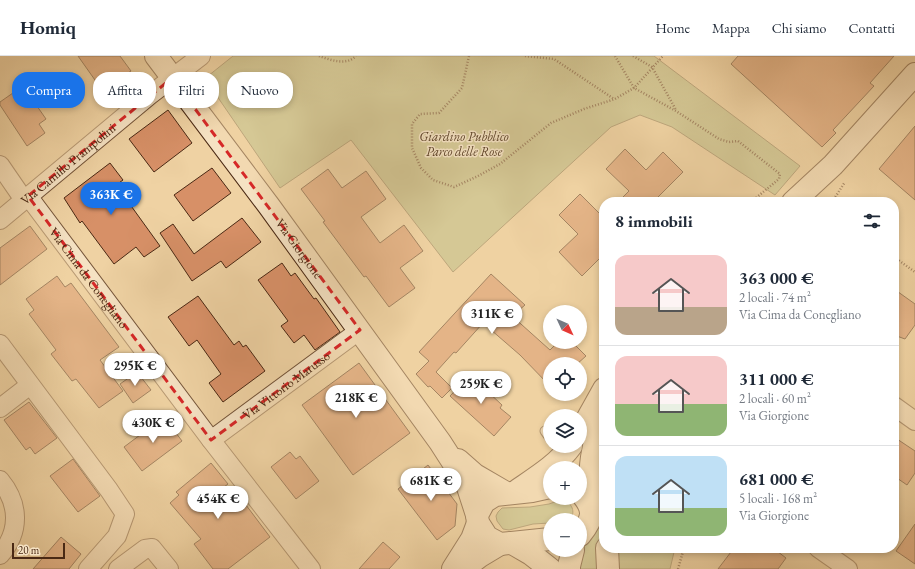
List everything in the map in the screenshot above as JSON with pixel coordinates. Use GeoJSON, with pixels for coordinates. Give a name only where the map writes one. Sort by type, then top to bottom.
{"type":"FeatureCollection","features":[{"type":"Feature","properties":{"kind":"main road","name":"Via Giorgione"},"geometry":{"type":"LineString","coordinates":[[156,56],[168,72]]}},
{"type":"Feature","properties":{"kind":"main road"},"geometry":{"type":"LineString","coordinates":[[798,197],[833,165],[915,74]]}},
{"type":"Feature","properties":{"kind":"main road","name":"Via Giorgione"},"geometry":{"type":"LineString","coordinates":[[195,108],[269,206],[440,442],[467,484],[478,519],[487,537],[530,554],[550,569]]}},
{"type":"Feature","properties":{"kind":"main road"},"geometry":{"type":"LineString","coordinates":[[811,197],[833,165]]}},
{"type":"Feature","properties":{"kind":"main road"},"geometry":{"type":"LineString","coordinates":[[587,417],[599,397]]}},
{"type":"Feature","properties":{"kind":"main road"},"geometry":{"type":"LineString","coordinates":[[587,483],[591,454],[599,430]]}},
{"type":"Feature","properties":{"kind":"main road","name":"Via Giorgione"},"geometry":{"type":"LineString","coordinates":[[440,442],[475,475],[511,492]]}},
{"type":"Feature","properties":{"kind":"main road"},"geometry":{"type":"LineString","coordinates":[[453,569],[472,539],[484,502],[489,498],[511,492],[532,491],[564,453]]}},
{"type":"Feature","properties":{"kind":"main road"},"geometry":{"type":"LineString","coordinates":[[587,503],[592,515],[587,527]]}},
{"type":"Feature","properties":{"kind":"main road"},"geometry":{"type":"LineString","coordinates":[[463,569],[480,556],[506,544],[543,540]]}},
{"type":"Feature","properties":{"kind":"main road"},"geometry":{"type":"LineString","coordinates":[[607,553],[608,569]]}},
{"type":"Feature","properties":{"kind":"main road"},"geometry":{"type":"LineString","coordinates":[[569,569],[568,566],[571,557]]}},
{"type":"Feature","properties":{"kind":"street","name":"Via Camillo Prampolini"},"geometry":{"type":"LineString","coordinates":[[180,72],[201,56]]}},
{"type":"Feature","properties":{"kind":"street","name":"Via Camillo Prampolini"},"geometry":{"type":"LineString","coordinates":[[0,220],[164,84]]}},
{"type":"Feature","properties":{"kind":"street","name":"Via Cima da Conegliano"},"geometry":{"type":"LineString","coordinates":[[0,165],[310,569]]}},
{"type":"Feature","properties":{"kind":"street","name":"Via Vittorio Marusso"},"geometry":{"type":"LineString","coordinates":[[211,440],[360,330]]}},
{"type":"Feature","properties":{"kind":"street"},"geometry":{"type":"LineString","coordinates":[[0,344],[110,490],[124,514],[117,536],[88,569]]}},
{"type":"Feature","properties":{"kind":"street"},"geometry":{"type":"LineString","coordinates":[[0,408],[30,385]]}},
{"type":"Feature","properties":{"kind":"street"},"geometry":{"type":"LineString","coordinates":[[899,410],[915,421]]}},
{"type":"Feature","properties":{"kind":"street"},"geometry":{"type":"LineString","coordinates":[[0,480],[7,488],[15,509],[14,528],[7,547],[0,555]]}},
{"type":"Feature","properties":{"kind":"street"},"geometry":{"type":"LineString","coordinates":[[118,569],[145,549],[152,548],[169,569]]}},
{"type":"Feature","properties":{"kind":"street"},"geometry":{"type":"LineString","coordinates":[[825,553],[848,569]]}},
{"type":"Feature","properties":{"kind":"path"},"geometry":{"type":"LineString","coordinates":[[319,56],[339,62],[353,60],[356,56]]}},
{"type":"Feature","properties":{"kind":"path"},"geometry":{"type":"LineString","coordinates":[[469,56],[462,88],[439,113],[420,114],[412,124],[412,148],[421,168],[433,180],[454,187],[500,164],[551,123],[584,109],[615,99],[634,88],[663,56]]}},
{"type":"Feature","properties":{"kind":"path"},"geometry":{"type":"LineString","coordinates":[[525,56],[554,59]]}},
{"type":"Feature","properties":{"kind":"path"},"geometry":{"type":"LineString","coordinates":[[549,56],[615,99]]}},
{"type":"Feature","properties":{"kind":"path"},"geometry":{"type":"LineString","coordinates":[[615,56],[634,88],[676,111],[719,139],[729,142],[738,141],[780,174],[779,178],[757,197]]}},
{"type":"Feature","properties":{"kind":"path"},"geometry":{"type":"LineString","coordinates":[[633,56],[652,67],[676,111]]}},
{"type":"Feature","properties":{"kind":"path"},"geometry":{"type":"LineString","coordinates":[[899,261],[915,272]]}},
{"type":"Feature","properties":{"kind":"path"},"geometry":{"type":"LineString","coordinates":[[678,569],[683,553]]}},
{"type":"Feature","properties":{"kind":"highlighted area"},"geometry":{"type":"Polygon","coordinates":[[[172,78],[360,330],[211,440],[28,196],[172,78]]]}},
{"type":"Feature","properties":{"kind":"green space","name":"Giardino Pubblico Parco delle Rose"},"geometry":{"type":"Polygon","coordinates":[[[233,56],[654,56],[800,166],[775,195],[672,127],[640,115],[611,127],[453,272],[351,140],[280,188],[219,99],[219,72],[213,72],[233,56]]]}},
{"type":"Feature","properties":{"kind":"green space"},"geometry":{"type":"Polygon","coordinates":[[[599,472],[600,569],[576,569],[580,557],[587,557],[587,542],[593,535],[599,472]]]}},
{"type":"Feature","properties":{"kind":"green space"},"geometry":{"type":"Polygon","coordinates":[[[543,505],[571,505],[573,513],[543,513],[543,523],[533,524],[509,530],[503,529],[497,521],[496,516],[502,508],[543,505]]]}},
{"type":"Feature","properties":{"kind":"green space"},"geometry":{"type":"Polygon","coordinates":[[[618,553],[674,553],[670,569],[618,569],[618,553]]]}},
{"type":"Feature","properties":{"kind":"building"},"geometry":{"type":"Polygon","coordinates":[[[78,56],[120,56],[131,71],[93,72],[93,77],[78,56]]]}},
{"type":"Feature","properties":{"kind":"building"},"geometry":{"type":"Polygon","coordinates":[[[738,56],[894,56],[870,83],[874,86],[833,130],[836,133],[822,147],[731,64],[738,56]]]}},
{"type":"Feature","properties":{"kind":"building"},"geometry":{"type":"Polygon","coordinates":[[[12,94],[12,108],[38,108],[46,119],[39,124],[45,133],[27,146],[0,105],[0,102],[12,94]]]}},
{"type":"Feature","properties":{"kind":"building"},"geometry":{"type":"Polygon","coordinates":[[[168,110],[192,143],[154,172],[129,139],[168,110]]]}},
{"type":"Feature","properties":{"kind":"building"},"geometry":{"type":"Polygon","coordinates":[[[915,126],[915,200],[879,169],[915,126]]]}},
{"type":"Feature","properties":{"kind":"building"},"geometry":{"type":"Polygon","coordinates":[[[625,149],[646,170],[663,152],[683,172],[658,197],[623,197],[629,191],[606,169],[625,149]]]}},
{"type":"Feature","properties":{"kind":"building"},"geometry":{"type":"Polygon","coordinates":[[[110,163],[123,180],[116,185],[160,246],[144,257],[136,247],[114,264],[82,221],[80,223],[64,198],[110,163]]]}},
{"type":"Feature","properties":{"kind":"building"},"geometry":{"type":"Polygon","coordinates":[[[212,168],[231,193],[193,221],[174,195],[212,168]]]}},
{"type":"Feature","properties":{"kind":"building"},"geometry":{"type":"Polygon","coordinates":[[[328,169],[342,188],[366,171],[386,199],[361,217],[380,243],[404,225],[423,251],[400,268],[415,288],[389,307],[366,276],[364,277],[323,222],[325,221],[301,189],[328,169]]]}},
{"type":"Feature","properties":{"kind":"building"},"geometry":{"type":"Polygon","coordinates":[[[580,194],[599,213],[599,259],[582,276],[559,252],[578,234],[559,215],[580,194]]]}},
{"type":"Feature","properties":{"kind":"building"},"geometry":{"type":"Polygon","coordinates":[[[242,218],[261,242],[226,268],[221,261],[192,281],[160,233],[173,224],[194,254],[242,218]]]}},
{"type":"Feature","properties":{"kind":"building"},"geometry":{"type":"Polygon","coordinates":[[[30,226],[47,249],[0,285],[0,248],[30,226]]]}},
{"type":"Feature","properties":{"kind":"building"},"geometry":{"type":"Polygon","coordinates":[[[282,263],[291,276],[295,273],[314,299],[316,298],[340,332],[315,350],[304,335],[294,343],[281,326],[288,321],[258,280],[282,263]]]}},
{"type":"Feature","properties":{"kind":"building"},"geometry":{"type":"Polygon","coordinates":[[[491,274],[525,305],[512,316],[543,344],[543,349],[579,349],[586,356],[543,357],[543,379],[520,355],[483,323],[456,353],[454,352],[436,372],[452,388],[442,398],[430,386],[428,387],[416,374],[429,361],[419,352],[491,274]]]}},
{"type":"Feature","properties":{"kind":"building"},"geometry":{"type":"Polygon","coordinates":[[[57,276],[65,287],[71,283],[119,347],[100,360],[123,391],[99,408],[76,379],[72,381],[51,354],[56,350],[29,314],[34,310],[26,299],[57,276]]]}},
{"type":"Feature","properties":{"kind":"building"},"geometry":{"type":"Polygon","coordinates":[[[899,293],[915,304],[915,325],[905,339],[899,337],[899,293]]]}},
{"type":"Feature","properties":{"kind":"building"},"geometry":{"type":"Polygon","coordinates":[[[198,296],[234,345],[239,341],[243,347],[246,345],[265,371],[223,402],[209,383],[221,374],[197,340],[189,346],[168,317],[198,296]]]}},
{"type":"Feature","properties":{"kind":"building"},"geometry":{"type":"Polygon","coordinates":[[[359,363],[410,433],[353,475],[302,405],[359,363]]]}},
{"type":"Feature","properties":{"kind":"building"},"geometry":{"type":"Polygon","coordinates":[[[137,372],[151,390],[133,403],[120,384],[137,372]]]}},
{"type":"Feature","properties":{"kind":"building"},"geometry":{"type":"Polygon","coordinates":[[[470,375],[502,405],[500,408],[511,417],[494,436],[450,396],[470,375]]]}},
{"type":"Feature","properties":{"kind":"building"},"geometry":{"type":"Polygon","coordinates":[[[29,402],[57,438],[35,454],[30,447],[26,450],[4,420],[29,402]]]}},
{"type":"Feature","properties":{"kind":"building"},"geometry":{"type":"Polygon","coordinates":[[[164,417],[182,441],[142,471],[124,447],[164,417]]]}},
{"type":"Feature","properties":{"kind":"building"},"geometry":{"type":"Polygon","coordinates":[[[899,440],[915,451],[915,473],[907,485],[899,479],[899,440]]]}},
{"type":"Feature","properties":{"kind":"building"},"geometry":{"type":"Polygon","coordinates":[[[290,452],[296,459],[300,456],[319,481],[296,499],[271,467],[290,452]]]}},
{"type":"Feature","properties":{"kind":"building"},"geometry":{"type":"Polygon","coordinates":[[[73,459],[100,496],[78,512],[50,476],[73,459]]]}},
{"type":"Feature","properties":{"kind":"building"},"geometry":{"type":"Polygon","coordinates":[[[211,463],[228,484],[220,490],[238,511],[246,505],[270,537],[228,569],[213,569],[194,544],[201,539],[170,503],[179,495],[176,492],[211,463]]]}},
{"type":"Feature","properties":{"kind":"building"},"geometry":{"type":"Polygon","coordinates":[[[428,465],[457,504],[455,526],[437,540],[398,489],[428,465]]]}},
{"type":"Feature","properties":{"kind":"building"},"geometry":{"type":"Polygon","coordinates":[[[915,524],[915,564],[899,553],[899,547],[915,524]]]}},
{"type":"Feature","properties":{"kind":"building"},"geometry":{"type":"Polygon","coordinates":[[[61,537],[81,554],[69,569],[33,569],[61,537]]]}},
{"type":"Feature","properties":{"kind":"building"},"geometry":{"type":"Polygon","coordinates":[[[383,542],[400,557],[389,569],[359,569],[383,542]]]}},
{"type":"Feature","properties":{"kind":"building"},"geometry":{"type":"Polygon","coordinates":[[[730,553],[780,553],[786,558],[778,569],[718,569],[730,553]]]}}]}
